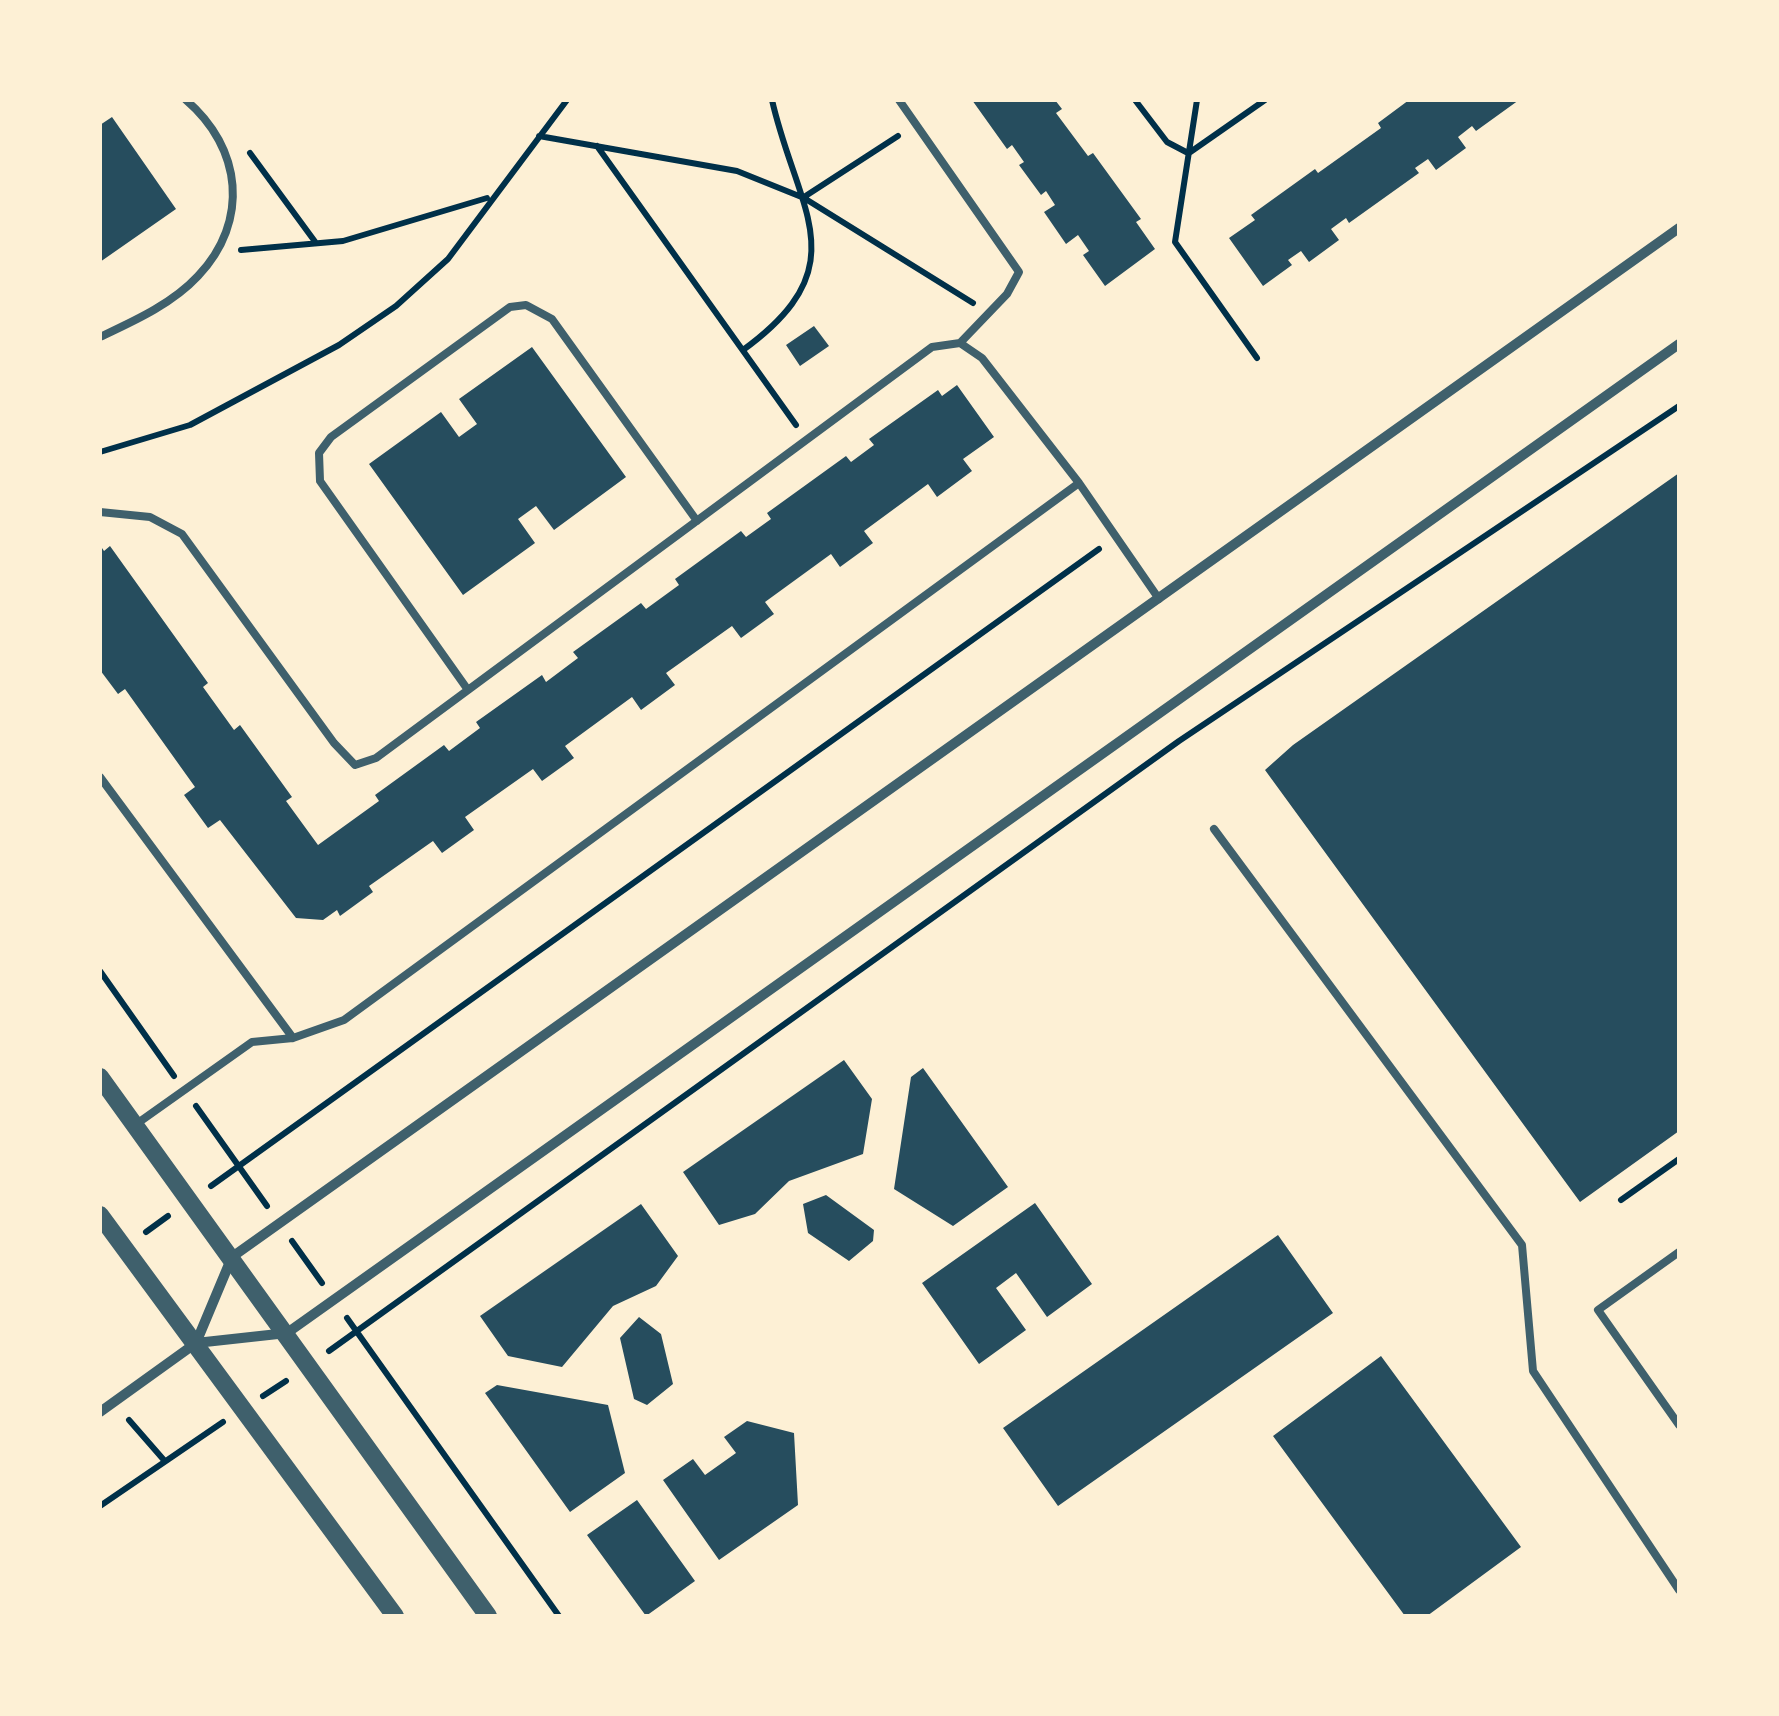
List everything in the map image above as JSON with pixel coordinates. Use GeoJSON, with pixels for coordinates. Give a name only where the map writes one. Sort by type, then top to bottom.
{"type":"FeatureCollection","features":[{"type":"Feature","properties":{"kind":"street"},"geometry":{"type":"LineString","coordinates":[[196,1343],[232,1257],[1679,228]]}},
{"type":"Feature","properties":{"kind":"street"},"geometry":{"type":"LineString","coordinates":[[100,1412],[196,1343],[287,1333],[1679,344]]}},
{"type":"Feature","properties":{"kind":"street"},"geometry":{"type":"LineString","coordinates":[[100,1076],[488,1616]]}},
{"type":"Feature","properties":{"kind":"street"},"geometry":{"type":"LineString","coordinates":[[100,1215],[394,1616]]}},
{"type":"Feature","properties":{"kind":"lane"},"geometry":{"type":"LineString","coordinates":[[100,337],[146,314],[196,278],[220,250],[234,197],[229,154],[186,100]]}},
{"type":"Feature","properties":{"kind":"lane"},"geometry":{"type":"LineString","coordinates":[[100,512],[108,509],[150,516],[182,534],[334,743],[355,765],[376,758],[932,347],[960,342],[988,314],[1019,272],[899,100]]}},
{"type":"Feature","properties":{"kind":"lane"},"geometry":{"type":"LineString","coordinates":[[468,690],[320,481],[319,453],[330,436],[510,307],[526,305],[552,318],[697,521]]}},
{"type":"Feature","properties":{"kind":"lane"},"geometry":{"type":"LineString","coordinates":[[960,342],[982,358],[1079,483],[1158,599]]}},
{"type":"Feature","properties":{"kind":"lane"},"geometry":{"type":"LineString","coordinates":[[136,1125],[252,1042],[293,1038],[344,1020],[1079,483]]}},
{"type":"Feature","properties":{"kind":"lane"},"geometry":{"type":"LineString","coordinates":[[100,777],[293,1038]]}},
{"type":"Feature","properties":{"kind":"lane"},"geometry":{"type":"LineString","coordinates":[[1214,829],[1522,1246],[1532,1371],[1679,1590]]}},
{"type":"Feature","properties":{"kind":"lane"},"geometry":{"type":"LineString","coordinates":[[1679,1268],[1675,1255],[1598,1310],[1679,1424]]}},
{"type":"Feature","properties":{"kind":"path"},"geometry":{"type":"LineString","coordinates":[[100,452],[190,426],[339,345],[396,306],[448,258],[567,100]]}},
{"type":"Feature","properties":{"kind":"path"},"geometry":{"type":"LineString","coordinates":[[743,350],[777,325],[803,291],[815,241],[772,100]]}},
{"type":"Feature","properties":{"kind":"path"},"geometry":{"type":"LineString","coordinates":[[1135,100],[1166,142],[1188,154]]}},
{"type":"Feature","properties":{"kind":"path"},"geometry":{"type":"LineString","coordinates":[[1196,100],[1175,242],[1256,358]]}},
{"type":"Feature","properties":{"kind":"path"},"geometry":{"type":"LineString","coordinates":[[1188,154],[1265,100]]}},
{"type":"Feature","properties":{"kind":"path"},"geometry":{"type":"LineString","coordinates":[[804,198],[916,124]]}},
{"type":"Feature","properties":{"kind":"path"},"geometry":{"type":"LineString","coordinates":[[537,136],[737,171],[804,198],[936,277],[988,314]]}},
{"type":"Feature","properties":{"kind":"path"},"geometry":{"type":"LineString","coordinates":[[596,144],[806,440]]}},
{"type":"Feature","properties":{"kind":"path"},"geometry":{"type":"LineString","coordinates":[[246,148],[317,244]]}},
{"type":"Feature","properties":{"kind":"path"},"geometry":{"type":"LineString","coordinates":[[220,250],[317,244],[398,226],[490,198]]}},
{"type":"Feature","properties":{"kind":"path"},"geometry":{"type":"LineString","coordinates":[[100,1506],[357,1332],[1178,741],[1679,406]]}},
{"type":"Feature","properties":{"kind":"path"},"geometry":{"type":"LineString","coordinates":[[190,1200],[1116,537]]}},
{"type":"Feature","properties":{"kind":"path"},"geometry":{"type":"LineString","coordinates":[[100,970],[559,1616]]}},
{"type":"Feature","properties":{"kind":"path"},"geometry":{"type":"LineString","coordinates":[[1621,1200],[1679,1159]]}},
{"type":"Feature","properties":{"kind":"building"},"geometry":{"type":"Polygon","coordinates":[[[972,100],[1055,100],[1062,109],[1056,113],[1088,156],[1093,153],[1141,219],[1136,222],[1155,249],[1105,286],[1083,255],[1089,251],[1078,235],[1066,244],[1044,212],[1055,205],[1046,191],[1041,195],[1019,165],[1024,162],[1012,145],[1007,149],[972,100]]]}},
{"type":"Feature","properties":{"kind":"building"},"geometry":{"type":"Polygon","coordinates":[[[1409,100],[1519,100],[1476,131],[1472,126],[1458,137],[1466,148],[1436,170],[1428,159],[1415,168],[1419,173],[1349,223],[1346,218],[1331,229],[1339,240],[1309,262],[1301,251],[1288,260],[1292,265],[1263,286],[1229,238],[1255,220],[1251,215],[1381,128],[1378,123],[1409,100]]]}},
{"type":"Feature","properties":{"kind":"building"},"geometry":{"type":"Polygon","coordinates":[[[112,117],[176,209],[100,262],[100,125],[112,117]]]}},
{"type":"Feature","properties":{"kind":"building"},"geometry":{"type":"Polygon","coordinates":[[[814,326],[829,346],[800,366],[786,345],[814,326]]]}},
{"type":"Feature","properties":{"kind":"building"},"geometry":{"type":"Polygon","coordinates":[[[532,347],[626,477],[554,530],[536,506],[518,519],[535,543],[463,595],[369,464],[441,412],[459,437],[477,424],[459,399],[532,347]]]}},
{"type":"Feature","properties":{"kind":"building"},"geometry":{"type":"Polygon","coordinates":[[[957,385],[994,437],[963,459],[972,471],[937,497],[928,484],[864,531],[873,543],[840,567],[831,554],[765,602],[774,614],[741,638],[732,626],[666,673],[675,685],[641,710],[632,697],[565,746],[574,758],[542,781],[533,769],[465,817],[474,830],[442,853],[433,841],[369,886],[373,892],[340,916],[337,910],[323,920],[296,918],[220,820],[208,828],[184,795],[195,787],[125,689],[118,694],[100,670],[100,545],[104,551],[110,546],[208,683],[203,687],[234,730],[240,725],[292,797],[286,801],[318,845],[379,801],[375,795],[444,745],[449,751],[480,728],[476,722],[542,675],[546,682],[578,658],[573,652],[641,603],[646,609],[679,585],[675,579],[741,531],[746,537],[771,519],[767,513],[846,456],[851,462],[874,445],[869,439],[938,390],[942,396],[957,385]]]}},
{"type":"Feature","properties":{"kind":"building"},"geometry":{"type":"Polygon","coordinates":[[[1679,473],[1679,1131],[1580,1202],[1265,770],[1293,745],[1679,473]]]}},
{"type":"Feature","properties":{"kind":"building"},"geometry":{"type":"Polygon","coordinates":[[[844,1060],[872,1099],[863,1154],[789,1181],[755,1214],[719,1225],[683,1172],[844,1060]]]}},
{"type":"Feature","properties":{"kind":"building"},"geometry":{"type":"Polygon","coordinates":[[[923,1068],[1008,1187],[953,1226],[894,1189],[911,1077],[923,1068]]]}},
{"type":"Feature","properties":{"kind":"building"},"geometry":{"type":"Polygon","coordinates":[[[826,1195],[874,1230],[873,1241],[849,1261],[808,1233],[803,1204],[826,1195]]]}},
{"type":"Feature","properties":{"kind":"building"},"geometry":{"type":"Polygon","coordinates":[[[1035,1203],[1092,1284],[1047,1317],[1016,1273],[996,1288],[1026,1330],[979,1364],[922,1283],[1035,1203]]]}},
{"type":"Feature","properties":{"kind":"building"},"geometry":{"type":"Polygon","coordinates":[[[641,1204],[678,1256],[656,1286],[613,1306],[562,1367],[508,1356],[480,1316],[641,1204]]]}},
{"type":"Feature","properties":{"kind":"building"},"geometry":{"type":"Polygon","coordinates":[[[1278,1235],[1333,1313],[1058,1506],[1003,1428],[1278,1235]]]}},
{"type":"Feature","properties":{"kind":"building"},"geometry":{"type":"Polygon","coordinates":[[[639,1317],[661,1334],[673,1384],[647,1405],[634,1399],[620,1338],[639,1317]]]}},
{"type":"Feature","properties":{"kind":"building"},"geometry":{"type":"Polygon","coordinates":[[[1381,1356],[1521,1547],[1427,1616],[1405,1616],[1273,1436],[1381,1356]]]}},
{"type":"Feature","properties":{"kind":"building"},"geometry":{"type":"Polygon","coordinates":[[[497,1385],[608,1405],[625,1473],[570,1512],[485,1393],[497,1385]]]}},
{"type":"Feature","properties":{"kind":"building"},"geometry":{"type":"Polygon","coordinates":[[[747,1421],[794,1433],[798,1505],[719,1560],[663,1480],[693,1459],[705,1475],[736,1453],[724,1437],[747,1421]]]}},
{"type":"Feature","properties":{"kind":"building"},"geometry":{"type":"Polygon","coordinates":[[[637,1500],[695,1581],[646,1616],[587,1535],[637,1500]]]}}]}
